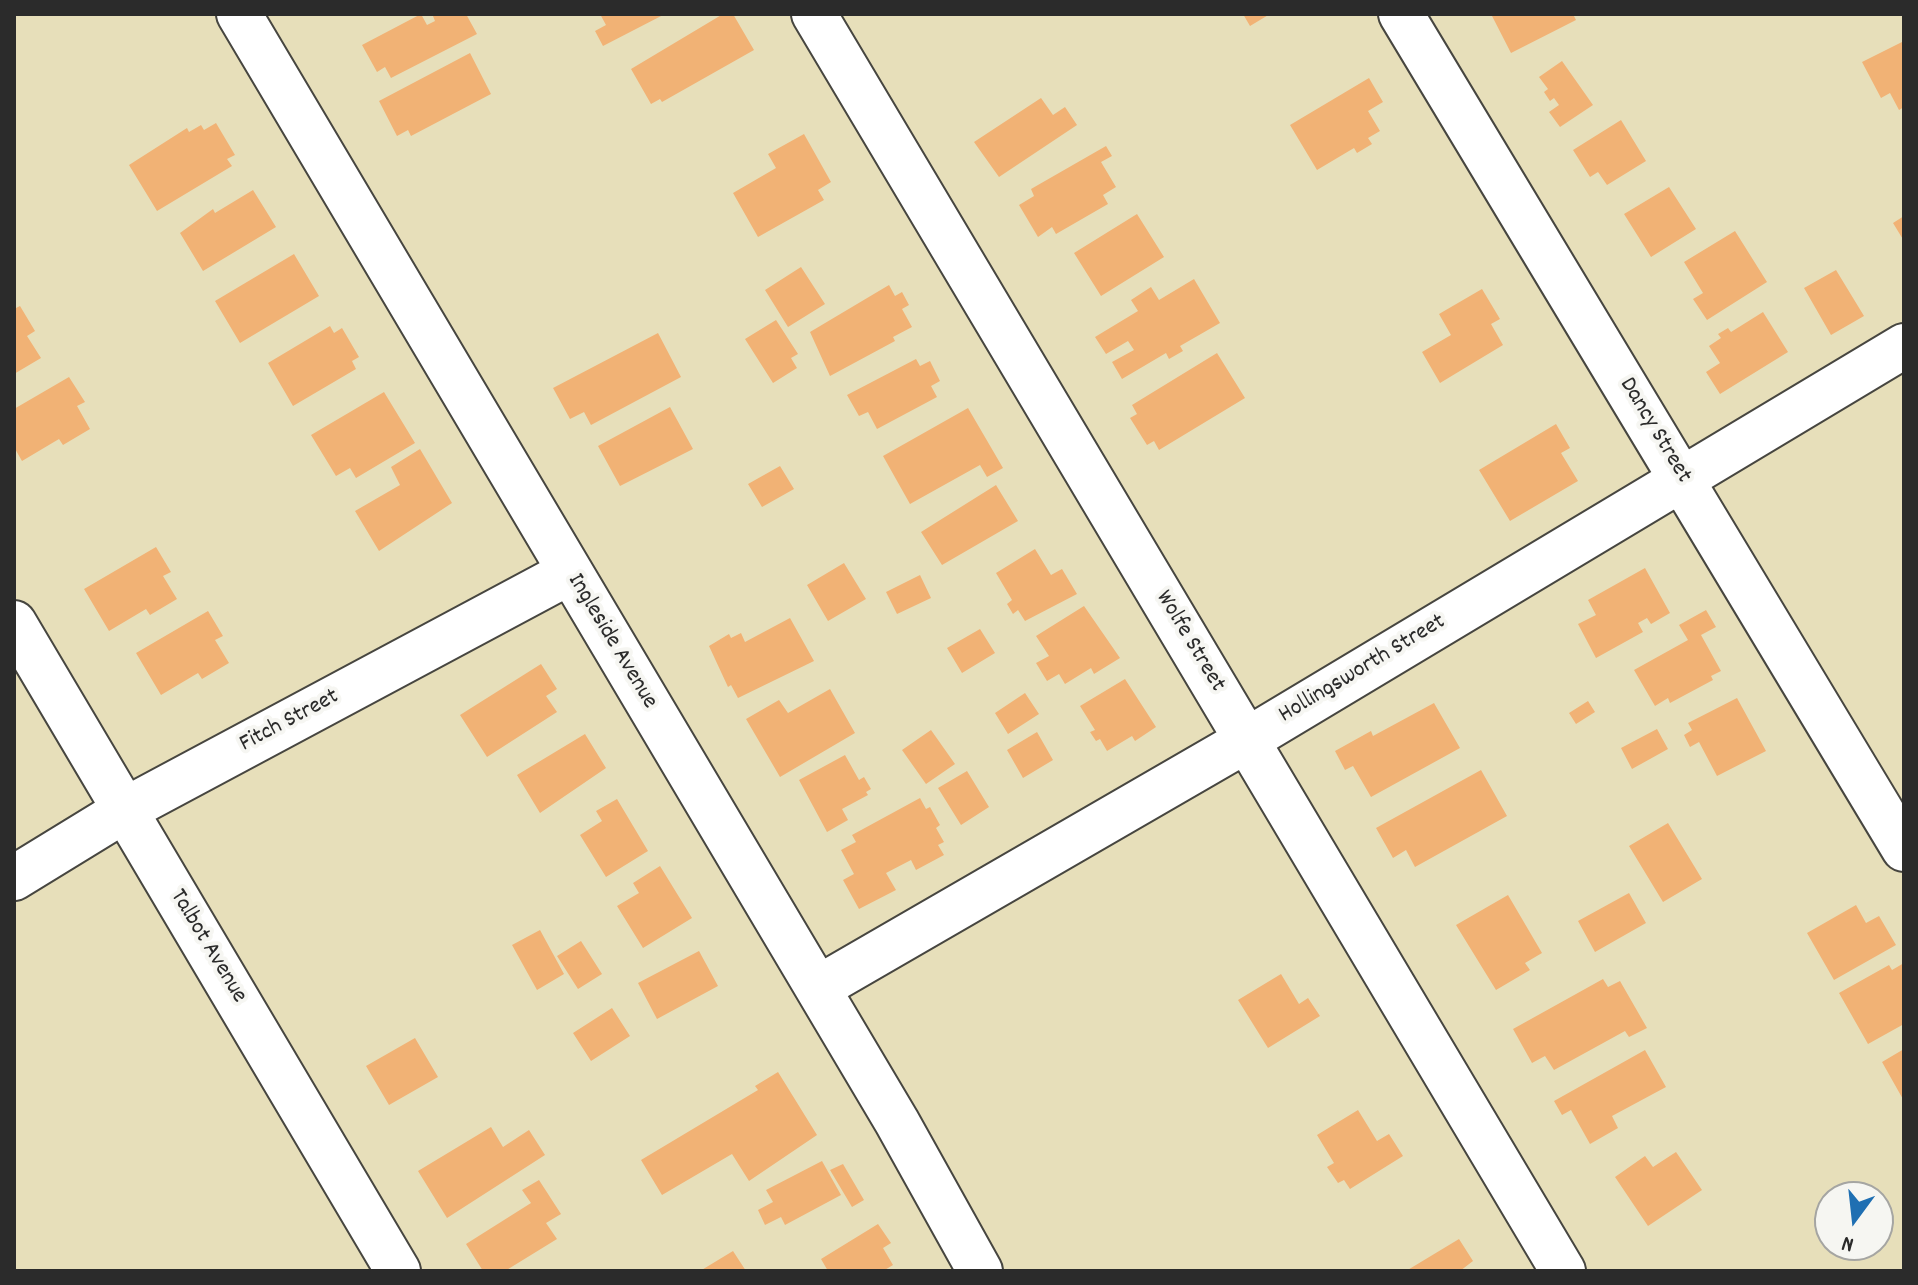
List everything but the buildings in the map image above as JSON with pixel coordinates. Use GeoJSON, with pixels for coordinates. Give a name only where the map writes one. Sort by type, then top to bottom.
{"type":"FeatureCollection","features":[{"type":"Feature","properties":{"kind":"street","name":"Ingleside Avenue"},"geometry":{"type":"LineString","coordinates":[[239,14],[818,988],[980,1271]]}},
{"type":"Feature","properties":{"kind":"street","name":"Wolfe Street"},"geometry":{"type":"LineString","coordinates":[[814,14],[1563,1271]]}},
{"type":"Feature","properties":{"kind":"street","name":"Dancy Street"},"geometry":{"type":"LineString","coordinates":[[1401,14],[1904,849]]}},
{"type":"Feature","properties":{"kind":"street","name":"Hollingsworth Street"},"geometry":{"type":"LineString","coordinates":[[818,988],[1247,740],[1904,346]]}},
{"type":"Feature","properties":{"kind":"street","name":"Fitch Street"},"geometry":{"type":"LineString","coordinates":[[14,878],[125,810],[570,572]]}},
{"type":"Feature","properties":{"kind":"street","name":"Talbot Avenue"},"geometry":{"type":"LineString","coordinates":[[14,623],[398,1271]]}}]}
